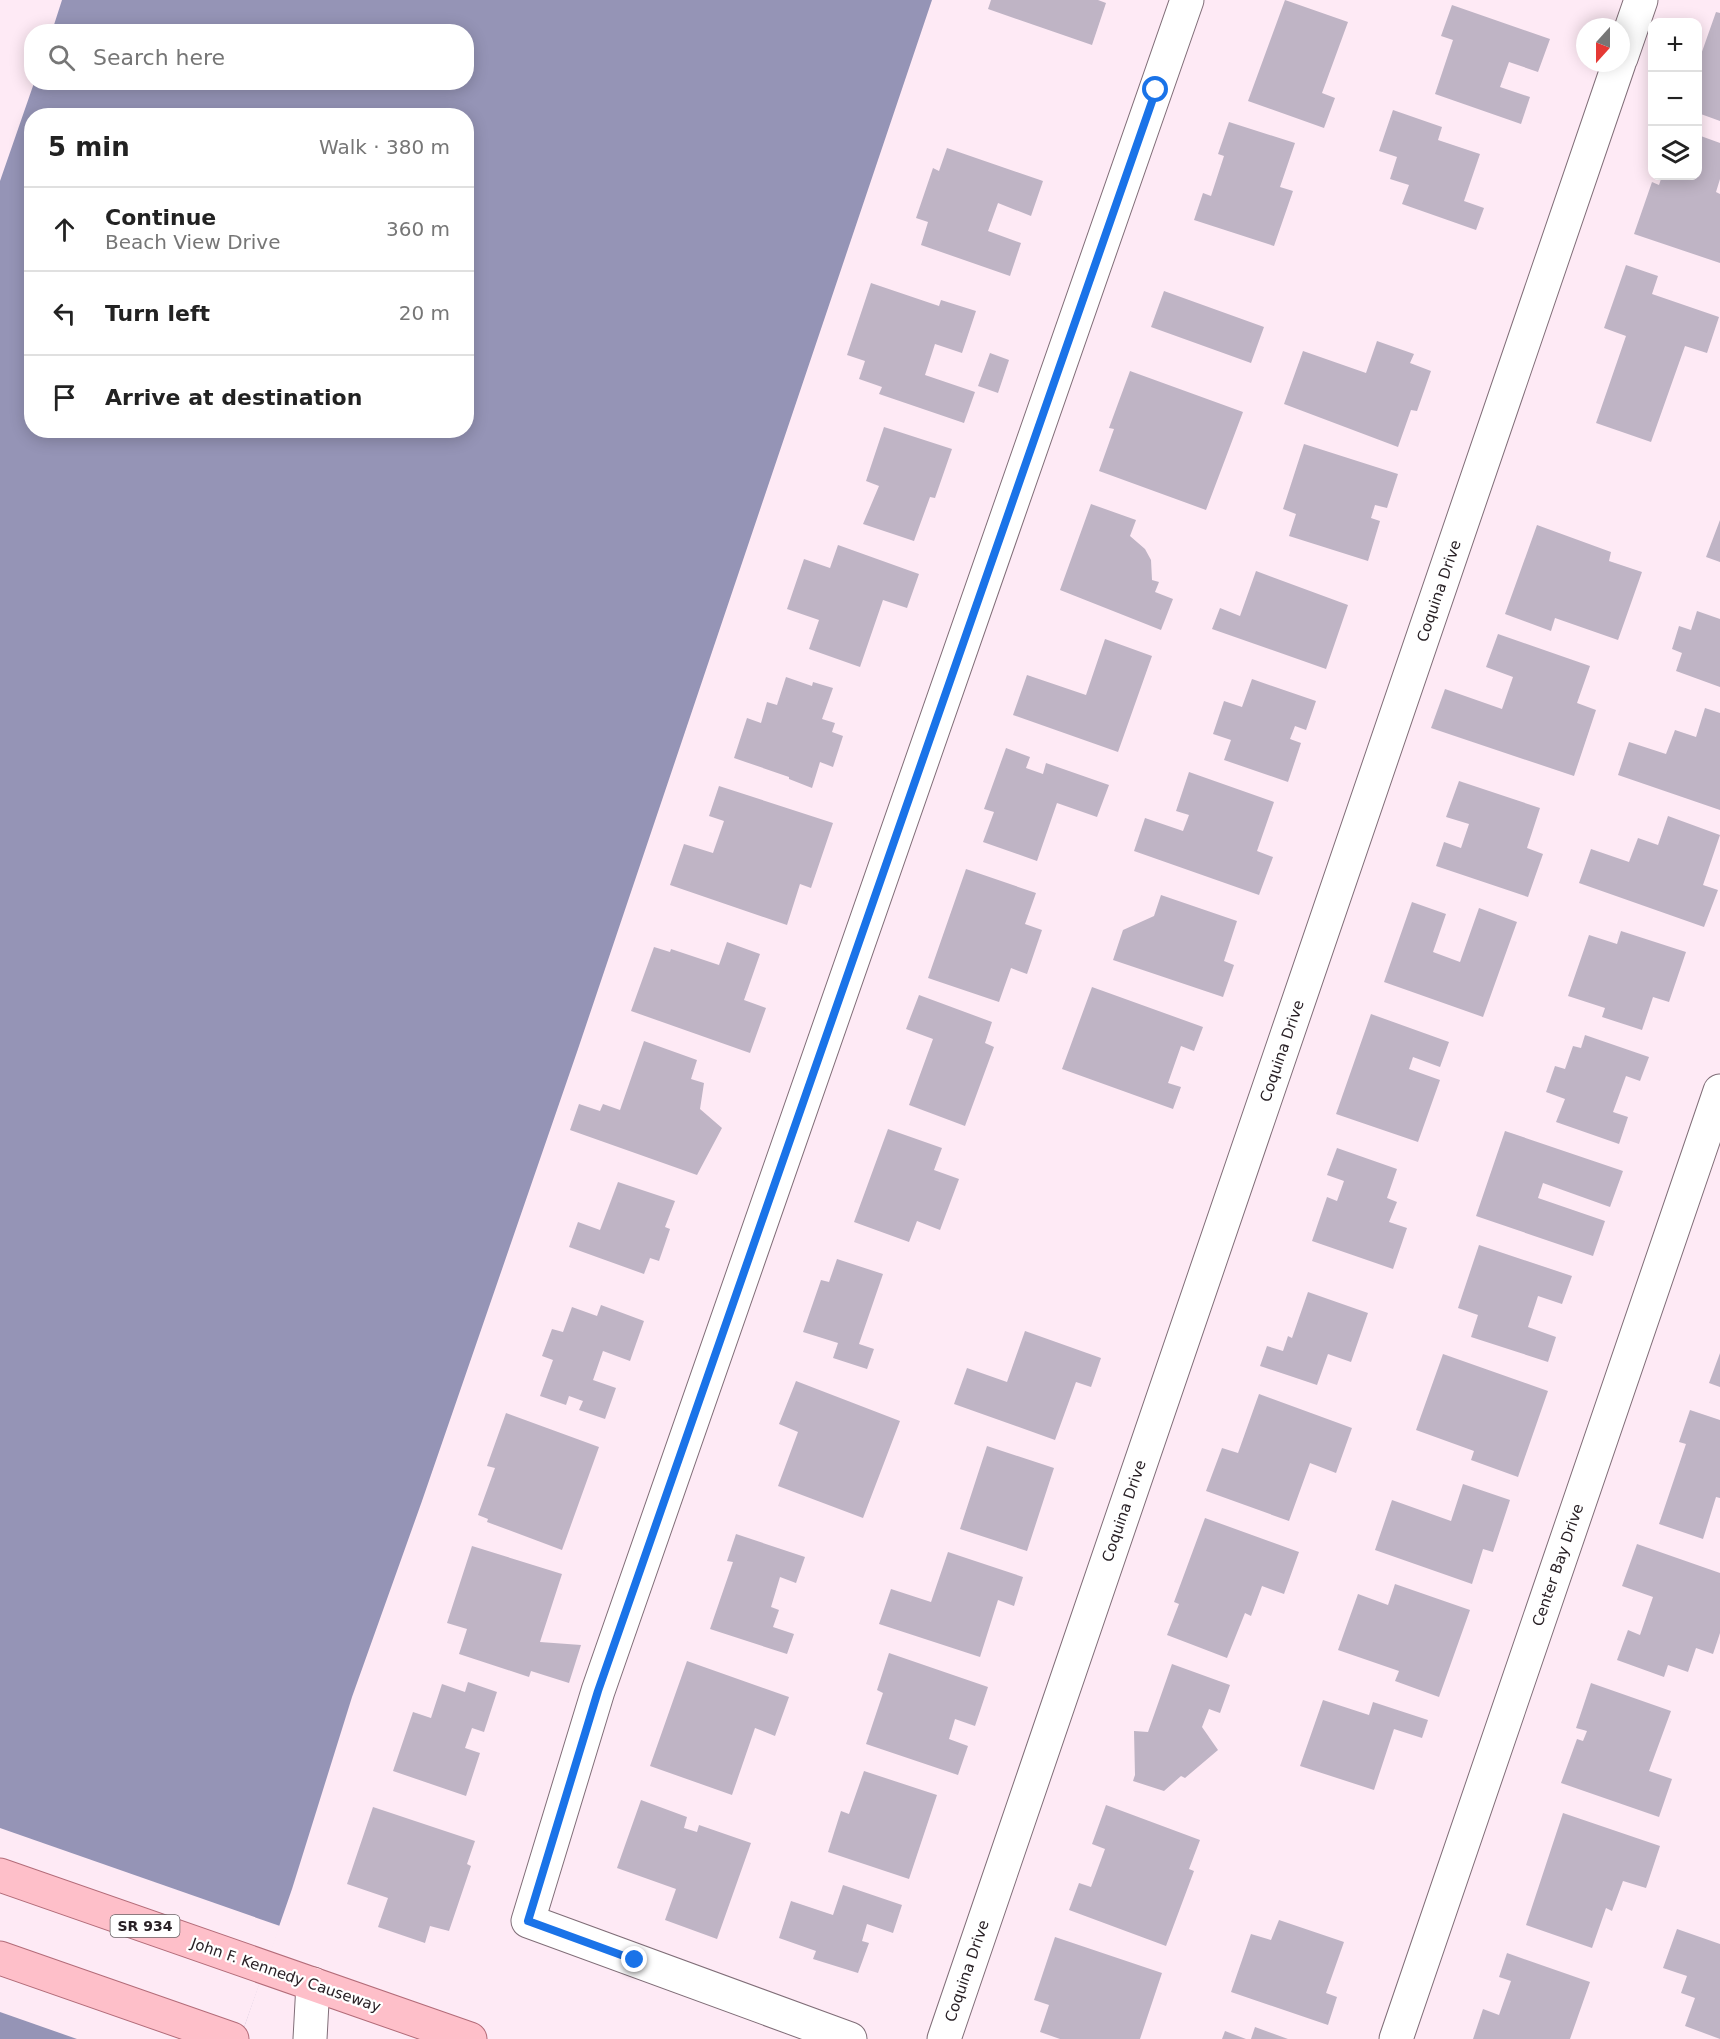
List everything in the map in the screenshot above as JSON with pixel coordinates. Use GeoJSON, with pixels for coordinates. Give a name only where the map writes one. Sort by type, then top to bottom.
{"type":"FeatureCollection","features":[{"type":"Feature","properties":{"kind":"main road","name":"John F. Kennedy Causeway"},"geometry":{"type":"LineString","coordinates":[[0,1875],[470,2039]]}},
{"type":"Feature","properties":{"kind":"main road"},"geometry":{"type":"LineString","coordinates":[[0,1958],[232,2039]]}},
{"type":"Feature","properties":{"kind":"street"},"geometry":{"type":"LineString","coordinates":[[850,2039],[528,1921],[598,1691],[1187,0]]}},
{"type":"Feature","properties":{"kind":"street"},"geometry":{"type":"LineString","coordinates":[[1630,32],[1641,0]]}},
{"type":"Feature","properties":{"kind":"street","name":"Coquina Drive"},"geometry":{"type":"LineString","coordinates":[[944,2039],[1616,72]]}},
{"type":"Feature","properties":{"kind":"street","name":"Center Bay Drive"},"geometry":{"type":"LineString","coordinates":[[1396,2039],[1720,1091]]}},
{"type":"Feature","properties":{"kind":"street"},"geometry":{"type":"LineString","coordinates":[[301,1980],[310,2039]]}},
{"type":"Feature","properties":{"kind":"water"},"geometry":{"type":"Polygon","coordinates":[[[62,0],[932,0],[578,1049],[352,1697],[292,1889],[240,2039],[0,2039],[0,181],[24,112],[24,438],[474,438],[474,108],[25,108],[32,90],[474,90],[474,24],[54,24],[62,0]]]}},
{"type":"Feature","properties":{"kind":"pier"},"geometry":{"type":"Polygon","coordinates":[[[0,1828],[280,1926],[240,2039],[77,2039],[0,2012],[0,1828]]]}},
{"type":"Feature","properties":{"kind":"building"},"geometry":{"type":"Polygon","coordinates":[[[991,0],[1098,0],[1106,3],[1092,45],[988,9],[991,0]]]}},
{"type":"Feature","properties":{"kind":"building"},"geometry":{"type":"Polygon","coordinates":[[[1285,0],[1348,22],[1322,93],[1335,98],[1324,128],[1248,101],[1285,0]]]}},
{"type":"Feature","properties":{"kind":"building"},"geometry":{"type":"Polygon","coordinates":[[[1452,5],[1550,39],[1538,72],[1509,62],[1500,87],[1530,97],[1521,124],[1435,94],[1453,40],[1441,36],[1452,5]]]}},
{"type":"Feature","properties":{"kind":"building"},"geometry":{"type":"Polygon","coordinates":[[[1716,12],[1720,13],[1720,121],[1702,114],[1702,52],[1716,12]]]}},
{"type":"Feature","properties":{"kind":"building"},"geometry":{"type":"Polygon","coordinates":[[[1393,110],[1442,127],[1438,140],[1480,154],[1464,201],[1484,208],[1476,230],[1402,204],[1409,185],[1390,179],[1397,157],[1379,151],[1393,110]]]}},
{"type":"Feature","properties":{"kind":"building"},"geometry":{"type":"Polygon","coordinates":[[[1229,122],[1295,143],[1280,187],[1293,191],[1274,246],[1194,220],[1203,193],[1211,196],[1224,156],[1218,154],[1229,122]]]}},
{"type":"Feature","properties":{"kind":"building"},"geometry":{"type":"Polygon","coordinates":[[[1702,136],[1720,143],[1720,179],[1716,192],[1720,194],[1720,263],[1634,234],[1652,182],[1659,185],[1661,180],[1702,180],[1702,136]]]}},
{"type":"Feature","properties":{"kind":"building"},"geometry":{"type":"Polygon","coordinates":[[[947,148],[1043,181],[1031,216],[998,203],[988,231],[1021,243],[1010,276],[921,245],[928,222],[916,218],[933,168],[939,171],[947,148]]]}},
{"type":"Feature","properties":{"kind":"building"},"geometry":{"type":"Polygon","coordinates":[[[1626,265],[1658,276],[1652,294],[1719,317],[1707,353],[1685,346],[1651,442],[1596,423],[1626,336],[1604,328],[1626,265]]]}},
{"type":"Feature","properties":{"kind":"building"},"geometry":{"type":"Polygon","coordinates":[[[871,283],[939,306],[941,300],[976,311],[962,353],[935,344],[925,375],[975,392],[964,423],[879,394],[882,387],[859,379],[865,361],[847,355],[871,283]]]}},
{"type":"Feature","properties":{"kind":"building"},"geometry":{"type":"Polygon","coordinates":[[[1164,291],[1264,327],[1251,363],[1151,327],[1164,291]]]}},
{"type":"Feature","properties":{"kind":"building"},"geometry":{"type":"Polygon","coordinates":[[[1377,341],[1414,354],[1410,363],[1431,371],[1417,411],[1411,410],[1398,447],[1284,404],[1303,351],[1366,373],[1377,341]]]}},
{"type":"Feature","properties":{"kind":"building"},"geometry":{"type":"Polygon","coordinates":[[[990,353],[1009,360],[998,393],[978,386],[990,353]]]}},
{"type":"Feature","properties":{"kind":"building"},"geometry":{"type":"Polygon","coordinates":[[[1130,371],[1243,412],[1206,510],[1099,471],[1114,429],[1109,428],[1130,371]]]}},
{"type":"Feature","properties":{"kind":"building"},"geometry":{"type":"Polygon","coordinates":[[[884,427],[952,449],[935,498],[930,497],[914,541],[863,524],[879,486],[866,481],[884,427]]]}},
{"type":"Feature","properties":{"kind":"building"},"geometry":{"type":"Polygon","coordinates":[[[1304,444],[1398,474],[1387,508],[1375,505],[1371,518],[1380,521],[1368,561],[1289,536],[1296,514],[1283,509],[1304,444]]]}},
{"type":"Feature","properties":{"kind":"building"},"geometry":{"type":"Polygon","coordinates":[[[1091,504],[1136,520],[1130,536],[1145,549],[1151,560],[1152,580],[1159,582],[1155,592],[1173,599],[1161,630],[1060,590],[1091,504]]]}},
{"type":"Feature","properties":{"kind":"building"},"geometry":{"type":"Polygon","coordinates":[[[1720,520],[1720,562],[1706,557],[1720,520]]]}},
{"type":"Feature","properties":{"kind":"building"},"geometry":{"type":"Polygon","coordinates":[[[1537,525],[1611,552],[1609,561],[1642,572],[1618,640],[1555,618],[1551,631],[1505,614],[1537,525]]]}},
{"type":"Feature","properties":{"kind":"building"},"geometry":{"type":"Polygon","coordinates":[[[838,545],[919,574],[907,608],[883,600],[860,667],[809,649],[819,620],[787,609],[804,559],[830,568],[838,545]]]}},
{"type":"Feature","properties":{"kind":"building"},"geometry":{"type":"Polygon","coordinates":[[[1256,571],[1348,605],[1326,669],[1212,629],[1220,608],[1240,616],[1256,571]]]}},
{"type":"Feature","properties":{"kind":"building"},"geometry":{"type":"Polygon","coordinates":[[[1697,611],[1720,619],[1720,687],[1676,671],[1682,653],[1672,649],[1679,626],[1691,630],[1697,611]]]}},
{"type":"Feature","properties":{"kind":"building"},"geometry":{"type":"Polygon","coordinates":[[[1498,634],[1590,666],[1577,703],[1596,710],[1574,776],[1431,728],[1445,689],[1502,709],[1513,677],[1486,667],[1498,634]]]}},
{"type":"Feature","properties":{"kind":"building"},"geometry":{"type":"Polygon","coordinates":[[[1105,639],[1152,656],[1118,752],[1013,715],[1027,675],[1086,695],[1105,639]]]}},
{"type":"Feature","properties":{"kind":"building"},"geometry":{"type":"Polygon","coordinates":[[[786,677],[812,686],[813,682],[833,688],[822,719],[835,723],[832,732],[843,736],[833,767],[820,762],[812,788],[789,779],[789,777],[734,758],[747,718],[761,723],[767,702],[777,705],[786,677]]]}},
{"type":"Feature","properties":{"kind":"building"},"geometry":{"type":"Polygon","coordinates":[[[1252,679],[1316,701],[1306,730],[1295,726],[1290,739],[1301,743],[1288,782],[1224,760],[1231,740],[1213,734],[1224,701],[1242,707],[1252,679]]]}},
{"type":"Feature","properties":{"kind":"building"},"geometry":{"type":"Polygon","coordinates":[[[1705,708],[1720,713],[1720,810],[1618,775],[1629,742],[1666,754],[1675,730],[1696,737],[1705,708]]]}},
{"type":"Feature","properties":{"kind":"building"},"geometry":{"type":"Polygon","coordinates":[[[1006,748],[1030,757],[1026,768],[1043,774],[1046,763],[1109,785],[1097,817],[1057,803],[1037,861],[983,842],[994,812],[984,809],[1006,748]]]}},
{"type":"Feature","properties":{"kind":"building"},"geometry":{"type":"Polygon","coordinates":[[[1189,772],[1274,802],[1257,851],[1273,857],[1259,895],[1134,851],[1145,818],[1183,831],[1189,815],[1176,811],[1189,772]]]}},
{"type":"Feature","properties":{"kind":"building"},"geometry":{"type":"Polygon","coordinates":[[[1459,781],[1540,808],[1527,848],[1543,854],[1528,897],[1436,866],[1444,842],[1461,848],[1469,824],[1446,817],[1459,781]]]}},
{"type":"Feature","properties":{"kind":"building"},"geometry":{"type":"Polygon","coordinates":[[[719,786],[833,823],[811,888],[800,884],[787,925],[670,885],[684,844],[713,853],[724,821],[709,816],[719,786]]]}},
{"type":"Feature","properties":{"kind":"building"},"geometry":{"type":"Polygon","coordinates":[[[1668,816],[1720,835],[1703,885],[1718,890],[1704,927],[1579,883],[1591,849],[1629,862],[1638,838],[1658,845],[1668,816]]]}},
{"type":"Feature","properties":{"kind":"building"},"geometry":{"type":"Polygon","coordinates":[[[966,869],[1036,893],[1025,924],[1042,930],[1027,974],[1011,968],[999,1002],[928,978],[966,869]]]}},
{"type":"Feature","properties":{"kind":"building"},"geometry":{"type":"Polygon","coordinates":[[[1161,895],[1237,921],[1224,961],[1234,965],[1223,997],[1113,960],[1123,930],[1154,916],[1161,895]]]}},
{"type":"Feature","properties":{"kind":"building"},"geometry":{"type":"Polygon","coordinates":[[[1412,902],[1446,914],[1433,952],[1460,962],[1479,908],[1517,922],[1483,1017],[1384,982],[1412,902]]]}},
{"type":"Feature","properties":{"kind":"building"},"geometry":{"type":"Polygon","coordinates":[[[1621,931],[1686,952],[1669,1002],[1653,997],[1642,1030],[1602,1017],[1605,1008],[1568,996],[1589,935],[1617,944],[1621,931]]]}},
{"type":"Feature","properties":{"kind":"building"},"geometry":{"type":"Polygon","coordinates":[[[727,942],[760,954],[744,1000],[766,1008],[750,1053],[631,1011],[654,947],[670,952],[671,949],[719,965],[727,942]]]}},
{"type":"Feature","properties":{"kind":"building"},"geometry":{"type":"Polygon","coordinates":[[[1092,987],[1203,1027],[1194,1051],[1181,1046],[1168,1083],[1181,1087],[1173,1109],[1062,1069],[1092,987]]]}},
{"type":"Feature","properties":{"kind":"building"},"geometry":{"type":"Polygon","coordinates":[[[919,995],[992,1022],[985,1043],[994,1047],[965,1126],[909,1105],[933,1039],[906,1029],[919,995]]]}},
{"type":"Feature","properties":{"kind":"building"},"geometry":{"type":"Polygon","coordinates":[[[1371,1014],[1449,1042],[1440,1067],[1413,1057],[1409,1069],[1440,1080],[1418,1142],[1336,1114],[1371,1014]]]}},
{"type":"Feature","properties":{"kind":"building"},"geometry":{"type":"Polygon","coordinates":[[[1585,1035],[1649,1057],[1640,1081],[1626,1076],[1613,1112],[1628,1117],[1619,1144],[1556,1122],[1565,1099],[1546,1092],[1555,1066],[1565,1069],[1573,1046],[1581,1048],[1585,1035]]]}},
{"type":"Feature","properties":{"kind":"building"},"geometry":{"type":"Polygon","coordinates":[[[644,1041],[697,1060],[691,1079],[704,1083],[700,1109],[722,1128],[697,1175],[570,1130],[579,1104],[600,1111],[603,1104],[620,1110],[644,1041]]]}},
{"type":"Feature","properties":{"kind":"building"},"geometry":{"type":"Polygon","coordinates":[[[888,1129],[942,1148],[934,1170],[959,1179],[940,1230],[917,1221],[909,1242],[854,1222],[888,1129]]]}},
{"type":"Feature","properties":{"kind":"building"},"geometry":{"type":"Polygon","coordinates":[[[1505,1131],[1623,1171],[1610,1207],[1543,1183],[1538,1198],[1605,1221],[1593,1256],[1476,1216],[1505,1131]]]}},
{"type":"Feature","properties":{"kind":"building"},"geometry":{"type":"Polygon","coordinates":[[[1337,1148],[1397,1169],[1387,1198],[1397,1202],[1389,1222],[1407,1228],[1393,1269],[1312,1241],[1327,1197],[1337,1201],[1344,1181],[1327,1175],[1337,1148]]]}},
{"type":"Feature","properties":{"kind":"building"},"geometry":{"type":"Polygon","coordinates":[[[618,1182],[675,1201],[665,1227],[670,1229],[659,1261],[650,1258],[644,1274],[569,1247],[578,1222],[600,1230],[618,1182]]]}},
{"type":"Feature","properties":{"kind":"building"},"geometry":{"type":"Polygon","coordinates":[[[1479,1245],[1572,1276],[1562,1304],[1538,1296],[1528,1327],[1556,1337],[1548,1362],[1471,1337],[1478,1315],[1458,1308],[1479,1245]]]}},
{"type":"Feature","properties":{"kind":"building"},"geometry":{"type":"Polygon","coordinates":[[[837,1259],[883,1274],[859,1344],[874,1349],[867,1369],[833,1358],[838,1343],[803,1332],[821,1280],[829,1282],[837,1259]]]}},
{"type":"Feature","properties":{"kind":"building"},"geometry":{"type":"Polygon","coordinates":[[[1308,1292],[1368,1313],[1351,1362],[1328,1354],[1317,1385],[1260,1366],[1267,1346],[1283,1351],[1288,1336],[1292,1338],[1308,1292]]]}},
{"type":"Feature","properties":{"kind":"building"},"geometry":{"type":"Polygon","coordinates":[[[601,1305],[644,1321],[630,1361],[603,1351],[593,1380],[616,1388],[605,1419],[579,1410],[583,1401],[569,1396],[566,1405],[540,1396],[553,1360],[542,1356],[552,1329],[563,1332],[572,1307],[597,1316],[601,1305]]]}},
{"type":"Feature","properties":{"kind":"building"},"geometry":{"type":"Polygon","coordinates":[[[1025,1331],[1101,1358],[1091,1387],[1076,1382],[1055,1440],[954,1404],[967,1368],[1007,1382],[1025,1331]]]}},
{"type":"Feature","properties":{"kind":"building"},"geometry":{"type":"Polygon","coordinates":[[[1720,1353],[1720,1387],[1709,1383],[1720,1353]]]}},
{"type":"Feature","properties":{"kind":"building"},"geometry":{"type":"Polygon","coordinates":[[[1443,1354],[1548,1391],[1518,1477],[1471,1460],[1474,1451],[1416,1430],[1443,1354]]]}},
{"type":"Feature","properties":{"kind":"building"},"geometry":{"type":"Polygon","coordinates":[[[796,1381],[900,1421],[863,1518],[778,1486],[798,1432],[779,1424],[796,1381]]]}},
{"type":"Feature","properties":{"kind":"building"},"geometry":{"type":"Polygon","coordinates":[[[1259,1394],[1352,1428],[1336,1473],[1310,1463],[1289,1521],[1206,1491],[1222,1448],[1238,1453],[1259,1394]]]}},
{"type":"Feature","properties":{"kind":"building"},"geometry":{"type":"Polygon","coordinates":[[[1690,1410],[1720,1420],[1720,1498],[1716,1497],[1703,1539],[1659,1524],[1686,1444],[1679,1442],[1690,1410]]]}},
{"type":"Feature","properties":{"kind":"building"},"geometry":{"type":"Polygon","coordinates":[[[506,1413],[599,1447],[562,1550],[487,1522],[488,1519],[478,1515],[495,1468],[487,1466],[506,1413]]]}},
{"type":"Feature","properties":{"kind":"building"},"geometry":{"type":"Polygon","coordinates":[[[987,1446],[1054,1468],[1027,1551],[960,1529],[987,1446]]]}},
{"type":"Feature","properties":{"kind":"building"},"geometry":{"type":"Polygon","coordinates":[[[1463,1484],[1510,1500],[1493,1552],[1483,1549],[1472,1584],[1375,1550],[1392,1500],[1451,1521],[1463,1484]]]}},
{"type":"Feature","properties":{"kind":"building"},"geometry":{"type":"Polygon","coordinates":[[[1205,1518],[1299,1552],[1284,1594],[1262,1586],[1251,1616],[1245,1613],[1227,1658],[1167,1635],[1179,1604],[1174,1602],[1205,1518]]]}},
{"type":"Feature","properties":{"kind":"building"},"geometry":{"type":"Polygon","coordinates":[[[736,1534],[805,1557],[796,1583],[780,1577],[771,1607],[779,1610],[773,1627],[794,1634],[787,1654],[710,1629],[733,1562],[727,1561],[736,1534]]]}},
{"type":"Feature","properties":{"kind":"building"},"geometry":{"type":"Polygon","coordinates":[[[1637,1544],[1720,1573],[1720,1633],[1713,1654],[1696,1648],[1688,1672],[1668,1665],[1664,1677],[1617,1660],[1628,1630],[1640,1635],[1653,1597],[1622,1586],[1637,1544]]]}},
{"type":"Feature","properties":{"kind":"building"},"geometry":{"type":"Polygon","coordinates":[[[472,1546],[562,1574],[540,1642],[581,1645],[569,1683],[531,1671],[529,1677],[459,1654],[467,1629],[447,1623],[472,1546]]]}},
{"type":"Feature","properties":{"kind":"building"},"geometry":{"type":"Polygon","coordinates":[[[948,1552],[1023,1577],[1014,1606],[998,1600],[980,1657],[879,1624],[891,1589],[931,1602],[948,1552]]]}},
{"type":"Feature","properties":{"kind":"building"},"geometry":{"type":"Polygon","coordinates":[[[1395,1584],[1470,1610],[1439,1697],[1395,1681],[1399,1671],[1338,1650],[1358,1594],[1388,1605],[1395,1584]]]}},
{"type":"Feature","properties":{"kind":"building"},"geometry":{"type":"Polygon","coordinates":[[[889,1653],[988,1687],[975,1726],[955,1719],[949,1739],[968,1746],[958,1775],[866,1744],[883,1693],[877,1690],[889,1653]]]}},
{"type":"Feature","properties":{"kind":"building"},"geometry":{"type":"Polygon","coordinates":[[[687,1661],[789,1697],[775,1736],[755,1728],[732,1795],[650,1766],[687,1661]]]}},
{"type":"Feature","properties":{"kind":"building"},"geometry":{"type":"Polygon","coordinates":[[[1172,1664],[1230,1685],[1220,1713],[1209,1709],[1202,1727],[1218,1750],[1185,1778],[1181,1776],[1164,1791],[1133,1781],[1135,1775],[1134,1731],[1148,1732],[1172,1664]]]}},
{"type":"Feature","properties":{"kind":"building"},"geometry":{"type":"Polygon","coordinates":[[[468,1682],[497,1692],[484,1732],[472,1728],[465,1748],[480,1753],[466,1796],[393,1771],[413,1712],[431,1718],[442,1684],[465,1692],[468,1682]]]}},
{"type":"Feature","properties":{"kind":"building"},"geometry":{"type":"Polygon","coordinates":[[[1591,1683],[1671,1711],[1649,1771],[1672,1779],[1659,1817],[1561,1783],[1577,1739],[1583,1741],[1587,1731],[1576,1728],[1591,1683]]]}},
{"type":"Feature","properties":{"kind":"building"},"geometry":{"type":"Polygon","coordinates":[[[1323,1700],[1369,1715],[1373,1702],[1428,1720],[1422,1738],[1394,1729],[1374,1790],[1300,1766],[1323,1700]]]}},
{"type":"Feature","properties":{"kind":"building"},"geometry":{"type":"Polygon","coordinates":[[[864,1771],[937,1795],[909,1879],[828,1852],[841,1811],[849,1814],[864,1771]]]}},
{"type":"Feature","properties":{"kind":"building"},"geometry":{"type":"Polygon","coordinates":[[[641,1800],[687,1817],[684,1828],[697,1832],[699,1825],[751,1843],[717,1939],[665,1920],[676,1889],[617,1868],[641,1800]]]}},
{"type":"Feature","properties":{"kind":"building"},"geometry":{"type":"Polygon","coordinates":[[[1106,1805],[1200,1840],[1189,1869],[1194,1871],[1166,1946],[1069,1910],[1079,1883],[1091,1887],[1105,1849],[1092,1844],[1106,1805]]]}},
{"type":"Feature","properties":{"kind":"building"},"geometry":{"type":"Polygon","coordinates":[[[373,1807],[475,1841],[467,1864],[471,1866],[449,1931],[430,1926],[425,1943],[378,1927],[388,1898],[347,1884],[373,1807]]]}},
{"type":"Feature","properties":{"kind":"building"},"geometry":{"type":"Polygon","coordinates":[[[1563,1813],[1660,1846],[1646,1888],[1623,1881],[1612,1911],[1606,1908],[1592,1948],[1526,1925],[1563,1813]]]}},
{"type":"Feature","properties":{"kind":"building"},"geometry":{"type":"Polygon","coordinates":[[[843,1885],[902,1905],[893,1933],[867,1924],[862,1941],[869,1943],[858,1973],[813,1959],[816,1951],[779,1938],[791,1901],[833,1915],[843,1885]]]}},
{"type":"Feature","properties":{"kind":"building"},"geometry":{"type":"Polygon","coordinates":[[[1279,1920],[1344,1942],[1326,1993],[1337,1997],[1328,2025],[1231,1992],[1251,1934],[1271,1940],[1279,1920]]]}},
{"type":"Feature","properties":{"kind":"building"},"geometry":{"type":"Polygon","coordinates":[[[1677,1929],[1720,1944],[1720,2039],[1685,2026],[1695,1998],[1681,1993],[1687,1976],[1663,1968],[1677,1929]]]}},
{"type":"Feature","properties":{"kind":"building"},"geometry":{"type":"Polygon","coordinates":[[[1055,1937],[1162,1973],[1140,2039],[1060,2039],[1040,2032],[1049,2005],[1034,2000],[1055,1937]]]}},
{"type":"Feature","properties":{"kind":"building"},"geometry":{"type":"Polygon","coordinates":[[[1507,1953],[1590,1982],[1570,2039],[1473,2039],[1483,2009],[1499,2015],[1511,1981],[1499,1977],[1507,1953]]]}},
{"type":"Feature","properties":{"kind":"building"},"geometry":{"type":"Polygon","coordinates":[[[1255,2027],[1288,2039],[1251,2039],[1255,2027]]]}},
{"type":"Feature","properties":{"kind":"building"},"geometry":{"type":"Polygon","coordinates":[[[1225,2031],[1246,2039],[1222,2039],[1225,2031]]]}},
{"type":"Feature","properties":{"kind":"route"},"geometry":{"type":"LineString","coordinates":[[635,1960],[528,1921],[598,1691],[1156,90]]}}]}
